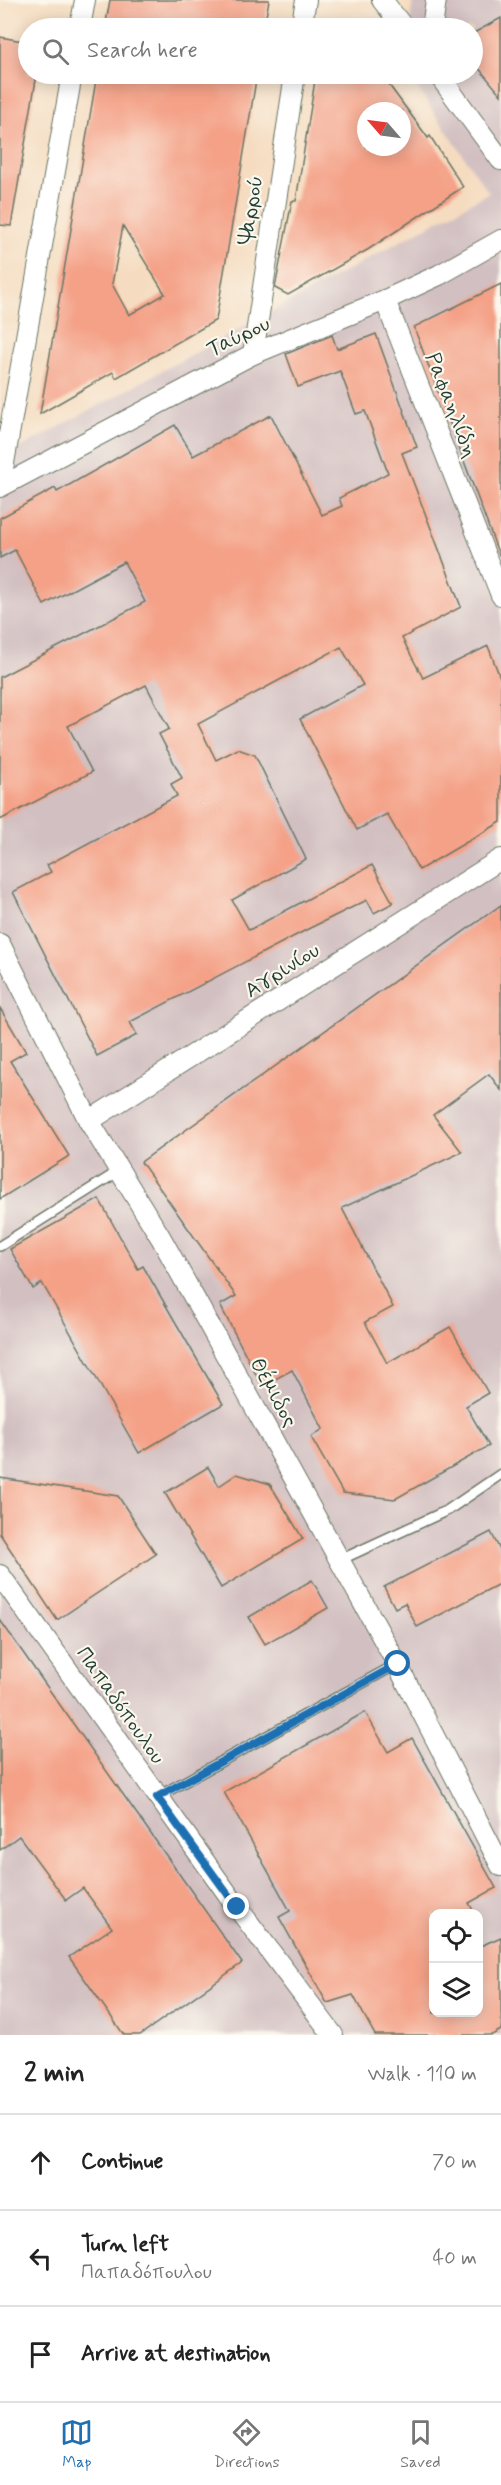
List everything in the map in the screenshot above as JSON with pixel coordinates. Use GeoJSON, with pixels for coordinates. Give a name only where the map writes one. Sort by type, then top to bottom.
{"type":"FeatureCollection","features":[{"type":"Feature","properties":{"kind":"street"},"geometry":{"type":"LineString","coordinates":[[82,18],[85,0]]}},
{"type":"Feature","properties":{"kind":"street"},"geometry":{"type":"LineString","coordinates":[[303,18],[306,0]]}},
{"type":"Feature","properties":{"kind":"street"},"geometry":{"type":"LineString","coordinates":[[382,0],[396,18]]}},
{"type":"Feature","properties":{"kind":"street"},"geometry":{"type":"LineString","coordinates":[[433,18],[436,0]]}},
{"type":"Feature","properties":{"kind":"street"},"geometry":{"type":"LineString","coordinates":[[0,487],[70,84]]}},
{"type":"Feature","properties":{"kind":"street","name":"Ψαρρού"},"geometry":{"type":"LineString","coordinates":[[253,354],[294,84]]}},
{"type":"Feature","properties":{"kind":"street"},"geometry":{"type":"LineString","coordinates":[[445,84],[501,160]]}},
{"type":"Feature","properties":{"kind":"street","name":"Ταύρου"},"geometry":{"type":"LineString","coordinates":[[0,487],[253,354],[385,300],[439,275],[501,240]]}},
{"type":"Feature","properties":{"kind":"street","name":"Ραφαηλίδη"},"geometry":{"type":"LineString","coordinates":[[385,300],[501,596]]}},
{"type":"Feature","properties":{"kind":"street","name":"Αγρινίου"},"geometry":{"type":"LineString","coordinates":[[89,1121],[501,859]]}},
{"type":"Feature","properties":{"kind":"street","name":"Θέμιδος"},"geometry":{"type":"LineString","coordinates":[[0,944],[89,1121],[161,1238],[398,1664],[501,1866]]}},
{"type":"Feature","properties":{"kind":"street","name":"Παπαδόπουλου"},"geometry":{"type":"LineString","coordinates":[[0,1575],[157,1797],[333,2035]]}},
{"type":"Feature","properties":{"kind":"lane"},"geometry":{"type":"LineString","coordinates":[[0,1246],[119,1171]]}},
{"type":"Feature","properties":{"kind":"lane"},"geometry":{"type":"LineString","coordinates":[[340,1560],[448,1510],[501,1474]]}},
{"type":"Feature","properties":{"kind":"lane"},"geometry":{"type":"LineString","coordinates":[[157,1797],[398,1664]]}},
{"type":"Feature","properties":{"kind":"shaded area"},"geometry":{"type":"Polygon","coordinates":[[[413,0],[501,0],[501,2035],[0,2035],[0,459],[489,193],[415,84],[483,84],[483,18],[410,18],[413,0]]]}},
{"type":"Feature","properties":{"kind":"building"},"geometry":{"type":"Polygon","coordinates":[[[110,0],[269,0],[266,18],[107,18],[110,0]]]}},
{"type":"Feature","properties":{"kind":"building"},"geometry":{"type":"Polygon","coordinates":[[[501,18],[501,95],[483,73],[483,28],[501,18]]]}},
{"type":"Feature","properties":{"kind":"building"},"geometry":{"type":"Polygon","coordinates":[[[0,37],[18,40],[18,84],[35,84],[11,226],[0,225],[0,37]]]}},
{"type":"Feature","properties":{"kind":"building"},"geometry":{"type":"Polygon","coordinates":[[[95,84],[255,84],[216,320],[116,378],[113,372],[40,414],[95,84]],[[123,226],[112,284],[129,315],[165,294],[123,226]]]}},
{"type":"Feature","properties":{"kind":"building"},"geometry":{"type":"Polygon","coordinates":[[[314,84],[388,84],[402,102],[357,102],[357,156],[411,156],[411,115],[428,138],[430,136],[463,187],[369,249],[288,295],[275,288],[292,201],[296,201],[314,84]]]}},
{"type":"Feature","properties":{"kind":"building"},"geometry":{"type":"Polygon","coordinates":[[[501,284],[501,554],[499,555],[414,327],[501,284]]]}},
{"type":"Feature","properties":{"kind":"building"},"geometry":{"type":"Polygon","coordinates":[[[376,334],[417,447],[402,453],[461,607],[402,638],[423,678],[488,646],[501,680],[501,822],[419,870],[387,814],[357,830],[300,719],[363,685],[341,647],[198,724],[216,760],[238,749],[255,755],[306,859],[232,900],[249,930],[372,865],[393,903],[374,913],[367,900],[308,929],[130,1022],[137,1035],[97,1056],[13,892],[51,872],[47,865],[177,796],[171,784],[182,778],[159,734],[169,729],[146,685],[68,726],[92,772],[0,820],[0,677],[145,602],[124,562],[44,605],[15,550],[0,558],[0,518],[55,488],[57,492],[175,425],[193,456],[271,415],[322,515],[342,506],[339,498],[388,473],[365,411],[356,414],[340,371],[298,387],[286,354],[332,335],[337,349],[376,334]]]}},
{"type":"Feature","properties":{"kind":"building"},"geometry":{"type":"Polygon","coordinates":[[[501,905],[501,1090],[489,1074],[433,1115],[462,1152],[342,1208],[393,1307],[365,1322],[387,1363],[450,1327],[488,1393],[466,1406],[489,1446],[395,1499],[343,1493],[311,1437],[323,1429],[292,1370],[262,1386],[220,1305],[236,1296],[141,1162],[501,905]]]}},
{"type":"Feature","properties":{"kind":"building"},"geometry":{"type":"Polygon","coordinates":[[[0,1008],[26,1052],[10,1061],[69,1156],[0,1199],[0,1008]]]}},
{"type":"Feature","properties":{"kind":"building"},"geometry":{"type":"Polygon","coordinates":[[[99,1199],[138,1269],[143,1266],[223,1404],[139,1453],[42,1283],[33,1289],[10,1249],[99,1199]]]}},
{"type":"Feature","properties":{"kind":"building"},"geometry":{"type":"Polygon","coordinates":[[[208,1467],[219,1486],[237,1474],[270,1484],[303,1539],[221,1588],[165,1493],[208,1467]]]}},
{"type":"Feature","properties":{"kind":"building"},"geometry":{"type":"Polygon","coordinates":[[[0,1478],[118,1496],[156,1554],[57,1620],[0,1534],[0,1478]]]}},
{"type":"Feature","properties":{"kind":"building"},"geometry":{"type":"Polygon","coordinates":[[[491,1532],[501,1552],[501,1583],[417,1627],[405,1603],[395,1608],[384,1587],[491,1532]]]}},
{"type":"Feature","properties":{"kind":"building"},"geometry":{"type":"Polygon","coordinates":[[[312,1580],[328,1608],[265,1644],[249,1617],[312,1580]]]}},
{"type":"Feature","properties":{"kind":"building"},"geometry":{"type":"Polygon","coordinates":[[[0,1620],[242,1963],[140,2035],[124,2035],[69,1957],[112,1928],[83,1888],[66,1900],[19,1836],[0,1850],[0,1620]]]}},
{"type":"Feature","properties":{"kind":"building"},"geometry":{"type":"Polygon","coordinates":[[[365,1712],[388,1752],[412,1738],[496,1888],[469,1903],[472,1909],[429,1909],[429,2017],[483,2017],[483,1945],[501,1937],[501,2030],[492,2035],[375,2035],[353,1995],[327,2003],[279,1917],[290,1911],[224,1792],[365,1712]]]}},
{"type":"Feature","properties":{"kind":"route"},"geometry":{"type":"LineString","coordinates":[[237,1907],[157,1797],[398,1664]]}}]}
